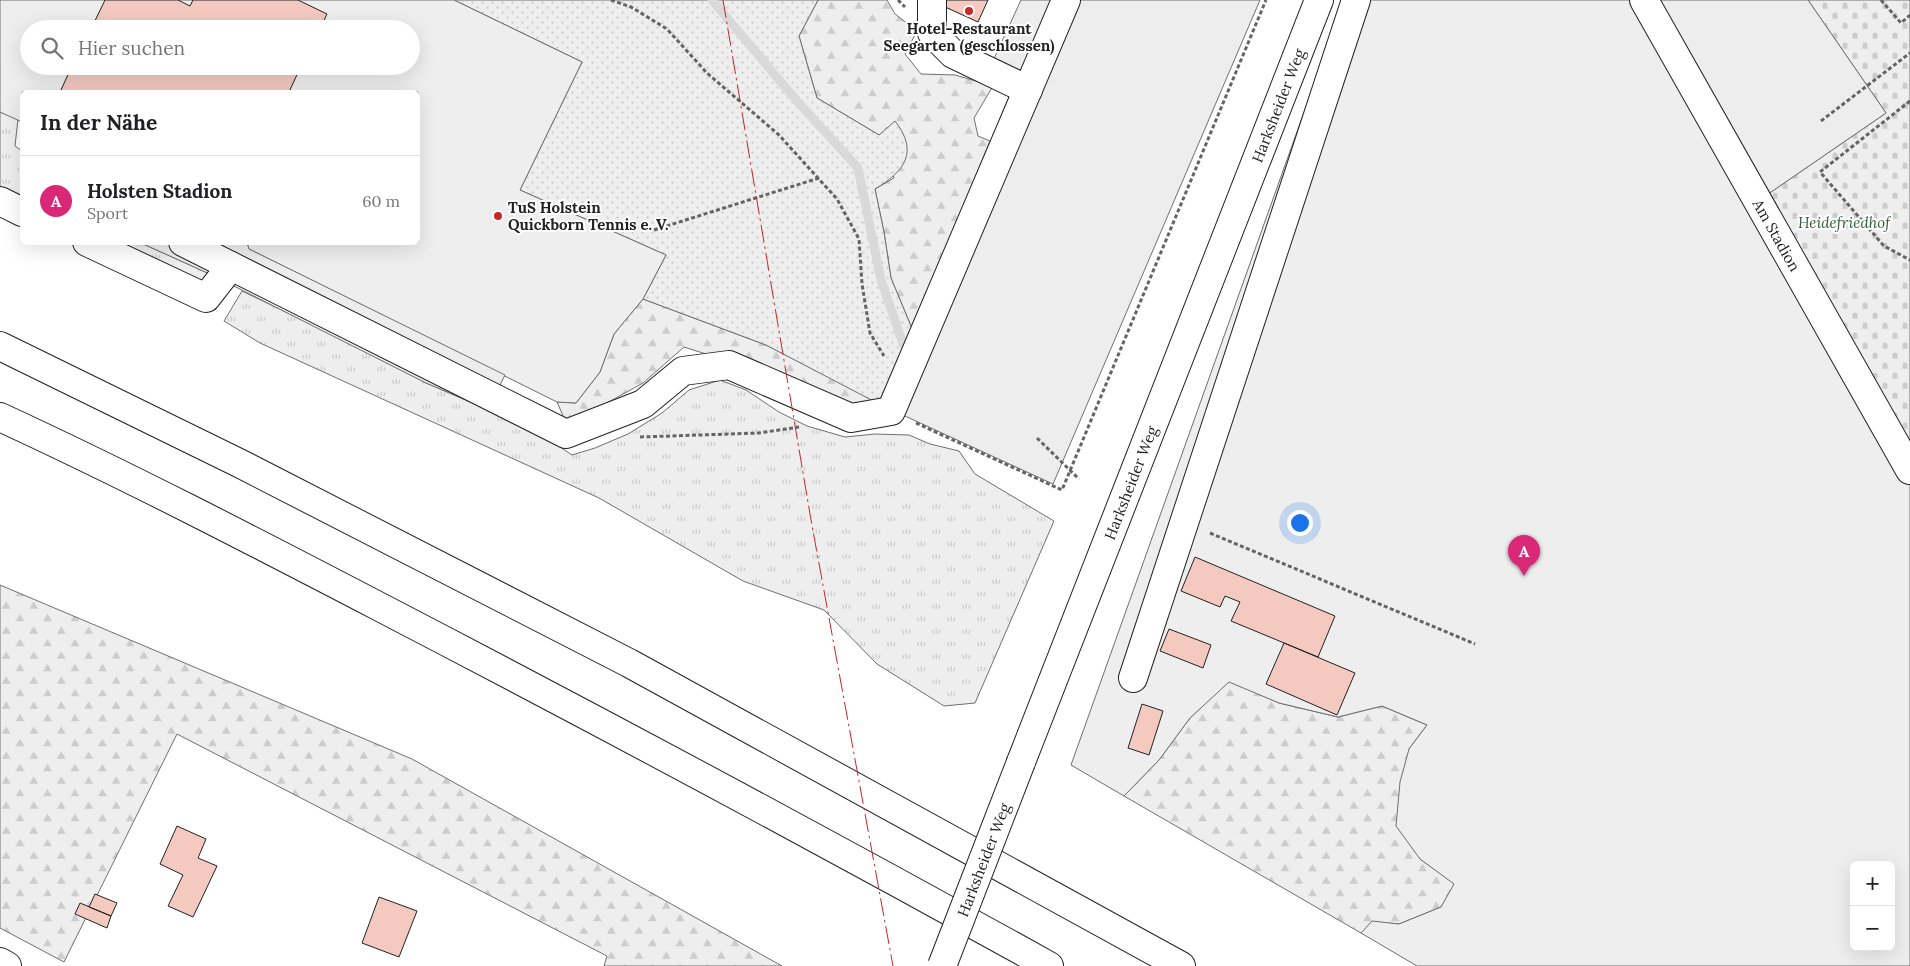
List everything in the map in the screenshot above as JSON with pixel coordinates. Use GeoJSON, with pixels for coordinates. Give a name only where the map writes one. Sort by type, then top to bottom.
{"type":"FeatureCollection","features":[{"type":"Feature","properties":{"kind":"main road"},"geometry":{"type":"LineString","coordinates":[[188,245],[566,434],[643,404],[683,371],[729,365],[851,418],[891,411],[1066,0]]}},
{"type":"Feature","properties":{"kind":"main road","name":"Harksheider Weg"},"geometry":{"type":"LineString","coordinates":[[942,966],[1319,0]]}},
{"type":"Feature","properties":{"kind":"main road"},"geometry":{"type":"LineString","coordinates":[[1133,678],[1356,0]]}},
{"type":"Feature","properties":{"kind":"main road","name":"Am Stadion"},"geometry":{"type":"LineString","coordinates":[[1644,0],[1910,470]]}},
{"type":"Feature","properties":{"kind":"main road"},"geometry":{"type":"LineString","coordinates":[[932,1],[932,33],[953,54],[1028,90]]}},
{"type":"Feature","properties":{"kind":"main road"},"geometry":{"type":"LineString","coordinates":[[0,201],[20,211]]}},
{"type":"Feature","properties":{"kind":"main road"},"geometry":{"type":"LineString","coordinates":[[93,245],[206,298],[231,266]]}},
{"type":"Feature","properties":{"kind":"main road"},"geometry":{"type":"LineString","coordinates":[[0,346],[239,464],[629,664],[1181,966]]}},
{"type":"Feature","properties":{"kind":"main road"},"geometry":{"type":"LineString","coordinates":[[0,416],[82,454],[598,720],[1049,966]]}},
{"type":"Feature","properties":{"kind":"main road"},"geometry":{"type":"LineString","coordinates":[[0,962],[7,966]]}},
{"type":"Feature","properties":{"kind":"path"},"geometry":{"type":"LineString","coordinates":[[611,0],[632,7],[667,29],[707,73],[778,135],[837,199],[859,239],[862,284],[870,333],[902,383]]}},
{"type":"Feature","properties":{"kind":"path"},"geometry":{"type":"LineString","coordinates":[[891,411],[1062,490],[1266,0]]}},
{"type":"Feature","properties":{"kind":"path"},"geometry":{"type":"LineString","coordinates":[[1881,0],[1901,23],[1910,15]]}},
{"type":"Feature","properties":{"kind":"path"},"geometry":{"type":"LineString","coordinates":[[1821,121],[1910,53]]}},
{"type":"Feature","properties":{"kind":"path"},"geometry":{"type":"LineString","coordinates":[[1910,101],[1820,172],[1884,246],[1910,260]]}},
{"type":"Feature","properties":{"kind":"path"},"geometry":{"type":"LineString","coordinates":[[654,230],[819,178]]}},
{"type":"Feature","properties":{"kind":"path"},"geometry":{"type":"LineString","coordinates":[[637,437],[758,433],[805,426]]}},
{"type":"Feature","properties":{"kind":"path"},"geometry":{"type":"LineString","coordinates":[[1037,438],[1079,479]]}},
{"type":"Feature","properties":{"kind":"path"},"geometry":{"type":"LineString","coordinates":[[1184,522],[1475,644]]}},
{"type":"Feature","properties":{"kind":"green space","name":"TuS Holstein Quickborn Tennis e. V."},"geometry":{"type":"Polygon","coordinates":[[[0,0],[454,0],[582,62],[520,190],[666,255],[643,299],[614,334],[600,372],[576,403],[557,402],[249,249],[248,245],[420,245],[420,90],[20,90],[20,121],[0,112],[0,0]]]}},
{"type":"Feature","properties":{"kind":"green space"},"geometry":{"type":"Polygon","coordinates":[[[454,0],[818,0],[799,36],[817,98],[879,135],[895,121],[906,142],[907,151],[901,168],[875,189],[891,278],[913,331],[881,405],[766,345],[643,299],[666,255],[520,190],[582,62],[454,0]]]}},
{"type":"Feature","properties":{"kind":"green space"},"geometry":{"type":"Polygon","coordinates":[[[818,0],[887,0],[895,14],[917,31],[905,54],[921,74],[955,75],[993,86],[974,118],[978,136],[990,141],[913,331],[891,278],[875,189],[894,178],[879,135],[817,98],[799,36],[818,0]]]}},
{"type":"Feature","properties":{"kind":"green space"},"geometry":{"type":"Polygon","coordinates":[[[1344,0],[1644,0],[1910,470],[1910,966],[1417,966],[1361,933],[1372,921],[1399,924],[1441,907],[1454,884],[1420,859],[1396,826],[1400,782],[1409,749],[1427,725],[1382,706],[1338,717],[1279,703],[1229,682],[1190,718],[1159,760],[1124,796],[1071,765],[1344,0]]]}},
{"type":"Feature","properties":{"kind":"green space","name":"Heidefriedhof"},"geometry":{"type":"Polygon","coordinates":[[[1808,0],[1910,0],[1910,470],[1758,201],[1886,113],[1808,0]]]}},
{"type":"Feature","properties":{"kind":"green space"},"geometry":{"type":"Polygon","coordinates":[[[0,112],[18,119],[15,146],[20,150],[20,200],[0,190],[0,112]]]}},
{"type":"Feature","properties":{"kind":"green space"},"geometry":{"type":"Polygon","coordinates":[[[112,245],[145,245],[212,275],[198,286],[112,245]]]}},
{"type":"Feature","properties":{"kind":"green space"},"geometry":{"type":"Polygon","coordinates":[[[242,291],[346,341],[426,383],[533,429],[572,455],[595,448],[628,434],[662,413],[689,390],[720,380],[746,390],[779,412],[807,426],[845,437],[875,434],[909,435],[930,444],[959,451],[975,474],[1054,521],[975,703],[944,706],[877,664],[824,610],[743,581],[599,498],[260,343],[224,321],[242,291]]]}},
{"type":"Feature","properties":{"kind":"green space"},"geometry":{"type":"Polygon","coordinates":[[[643,299],[766,345],[899,413],[865,429],[759,371],[684,347],[643,383],[567,425],[557,402],[576,403],[600,372],[614,334],[643,299]]]}},
{"type":"Feature","properties":{"kind":"green space"},"geometry":{"type":"Polygon","coordinates":[[[0,585],[412,759],[782,966],[604,966],[607,956],[177,734],[64,962],[0,928],[0,585]]]}},
{"type":"Feature","properties":{"kind":"green space"},"geometry":{"type":"Polygon","coordinates":[[[1229,681],[1279,703],[1338,717],[1382,706],[1427,725],[1409,749],[1420,859],[1455,884],[1441,907],[1399,924],[1372,922],[1361,933],[1124,796],[1159,760],[1190,718],[1229,681]]]}},
{"type":"Feature","properties":{"kind":"shaded area"},"geometry":{"type":"Polygon","coordinates":[[[1021,0],[1260,0],[1053,484],[881,405],[1018,75],[992,63],[1021,0]]]}},
{"type":"Feature","properties":{"kind":"shaded area"},"geometry":{"type":"Polygon","coordinates":[[[1644,0],[1808,0],[1886,113],[1758,201],[1644,0]]]}},
{"type":"Feature","properties":{"kind":"shaded area"},"geometry":{"type":"Polygon","coordinates":[[[145,245],[248,245],[249,249],[505,375],[488,409],[426,383],[212,275],[145,245]]]}},
{"type":"Feature","properties":{"kind":"building"},"geometry":{"type":"Polygon","coordinates":[[[105,0],[178,0],[190,6],[193,0],[298,0],[327,14],[324,20],[95,20],[105,0]]]}},
{"type":"Feature","properties":{"kind":"building","name":"Hotel-Restaurant Seegarten (geschlossen)"},"geometry":{"type":"Polygon","coordinates":[[[930,0],[988,0],[978,22],[930,0]]]}},
{"type":"Feature","properties":{"kind":"building"},"geometry":{"type":"Polygon","coordinates":[[[68,75],[297,75],[290,90],[61,90],[68,75]]]}},
{"type":"Feature","properties":{"kind":"building"},"geometry":{"type":"Polygon","coordinates":[[[1195,557],[1335,616],[1318,657],[1231,621],[1240,602],[1225,596],[1220,607],[1181,591],[1195,557]]]}},
{"type":"Feature","properties":{"kind":"building"},"geometry":{"type":"Polygon","coordinates":[[[1169,629],[1211,645],[1203,668],[1160,651],[1169,629]]]}},
{"type":"Feature","properties":{"kind":"building"},"geometry":{"type":"Polygon","coordinates":[[[1284,643],[1355,673],[1337,715],[1266,684],[1284,643]]]}},
{"type":"Feature","properties":{"kind":"building"},"geometry":{"type":"Polygon","coordinates":[[[1142,704],[1163,711],[1149,755],[1128,748],[1142,704]]]}},
{"type":"Feature","properties":{"kind":"building"},"geometry":{"type":"Polygon","coordinates":[[[177,826],[206,839],[198,858],[217,866],[193,917],[168,906],[183,875],[160,864],[177,826]]]}},
{"type":"Feature","properties":{"kind":"building"},"geometry":{"type":"Polygon","coordinates":[[[95,894],[117,903],[111,916],[89,907],[95,894]]]}},
{"type":"Feature","properties":{"kind":"building"},"geometry":{"type":"Polygon","coordinates":[[[379,897],[417,911],[399,957],[362,943],[379,897]]]}},
{"type":"Feature","properties":{"kind":"building"},"geometry":{"type":"Polygon","coordinates":[[[80,903],[111,916],[107,928],[75,914],[80,903]]]}},
{"type":"Feature","properties":{"kind":"waterway"},"geometry":{"type":"LineString","coordinates":[[712,0],[797,101],[858,168],[881,280],[903,344]]}},
{"type":"Feature","properties":{"kind":"power"},"geometry":{"type":"LineString","coordinates":[[723,0],[811,520],[893,966]]}},
{"type":"Feature","properties":{"kind":"place","name":"Hotel-Restaurant Seegarten (geschlossen)"},"geometry":{"type":"Point","coordinates":[969,11]}},
{"type":"Feature","properties":{"kind":"place","name":"TuS Holstein Quickborn Tennis e. V."},"geometry":{"type":"Point","coordinates":[498,216]}},
{"type":"Feature","properties":{"kind":"place","name":"Holsten Stadion"},"geometry":{"type":"Point","coordinates":[1524,576]}}]}
